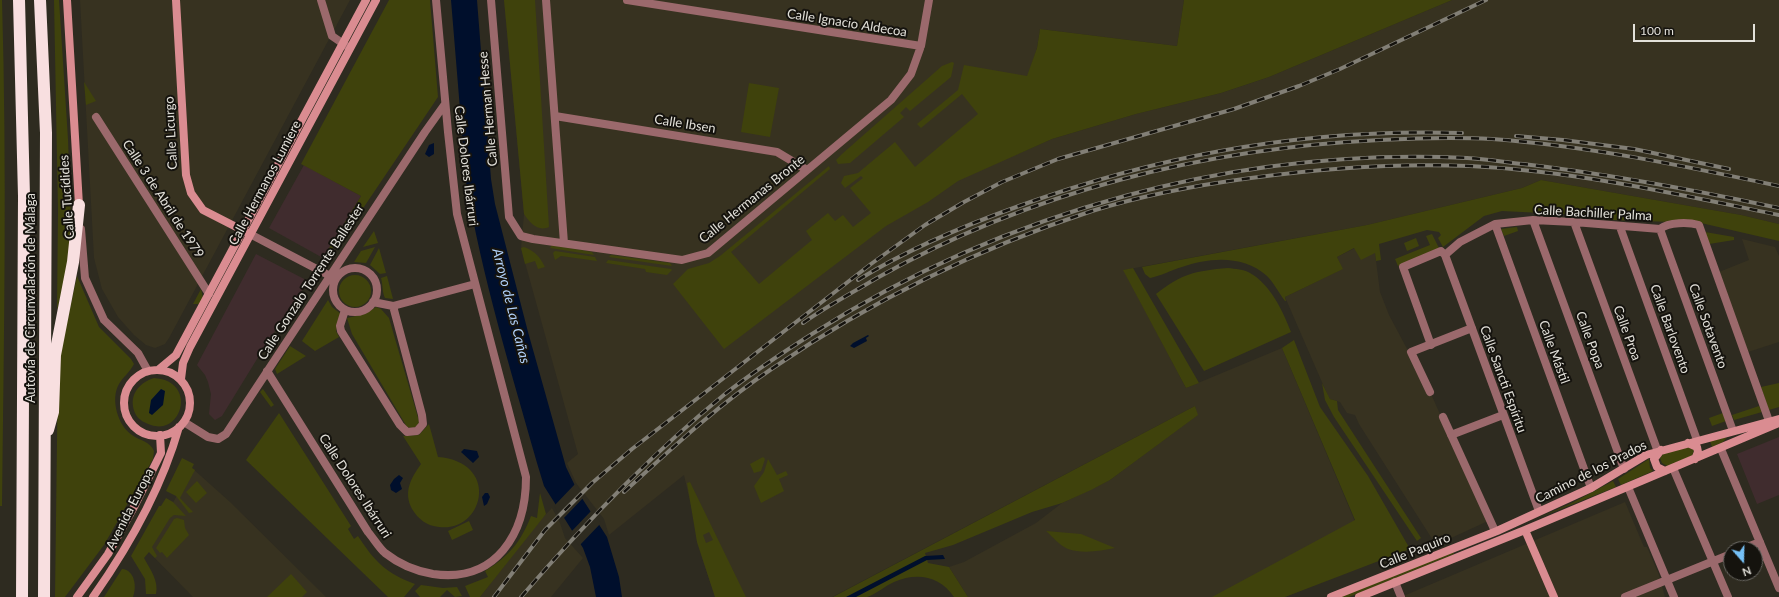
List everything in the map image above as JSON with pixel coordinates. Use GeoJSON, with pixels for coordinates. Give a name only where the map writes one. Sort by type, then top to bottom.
{"type":"FeatureCollection","features":[{"type":"Feature","properties":{"kind":"highway","name":"Autovía de Circunvalación de Málaga"},"geometry":{"type":"LineString","coordinates":[[19,0],[24,196],[22,597]]}},
{"type":"Feature","properties":{"kind":"highway","name":"Autovía de Circunvalación de Málaga"},"geometry":{"type":"LineString","coordinates":[[40,0],[46,133],[44,596]]}},
{"type":"Feature","properties":{"kind":"highway"},"geometry":{"type":"LineString","coordinates":[[44,443],[53,412],[55,355],[73,262],[79,205]]}},
{"type":"Feature","properties":{"kind":"main road","name":"Calle Tucídides"},"geometry":{"type":"LineString","coordinates":[[67,0],[79,205]]}},
{"type":"Feature","properties":{"kind":"main road","name":"Calle Licurgo"},"geometry":{"type":"LineString","coordinates":[[176,0],[186,175],[191,193],[203,210],[247,233]]}},
{"type":"Feature","properties":{"kind":"main road","name":"Calle Hermanos Lumiere"},"geometry":{"type":"LineString","coordinates":[[181,379],[183,363],[190,347],[342,44],[366,0]]}},
{"type":"Feature","properties":{"kind":"main road","name":"Calle Hermanos Lumiere"},"geometry":{"type":"LineString","coordinates":[[158,370],[176,355],[208,294],[247,233],[376,0]]}},
{"type":"Feature","properties":{"kind":"main road"},"geometry":{"type":"LineString","coordinates":[[158,370],[170,373],[181,379],[189,394],[190,403],[188,413],[182,424],[170,433],[160,435],[148,434],[136,428],[128,419],[124,407],[125,396],[129,384],[138,376],[148,371],[158,370]]}},
{"type":"Feature","properties":{"kind":"main road","name":"Camino de los Prados"},"geometry":{"type":"LineString","coordinates":[[1507,526],[1591,488],[1646,455],[1779,419]]}},
{"type":"Feature","properties":{"kind":"main road","name":"Camino de los Prados"},"geometry":{"type":"LineString","coordinates":[[1525,530],[1669,469],[1721,449],[1779,423]]}},
{"type":"Feature","properties":{"kind":"main road","name":"Avenida Europa"},"geometry":{"type":"LineString","coordinates":[[93,597],[111,572],[144,511],[171,456],[182,424]]}},
{"type":"Feature","properties":{"kind":"main road","name":"Avenida Europa"},"geometry":{"type":"LineString","coordinates":[[76,597],[101,564],[135,505],[161,453],[160,435]]}},
{"type":"Feature","properties":{"kind":"main road"},"geometry":{"type":"LineString","coordinates":[[1688,443],[1697,447],[1698,452],[1695,459]]}},
{"type":"Feature","properties":{"kind":"main road"},"geometry":{"type":"LineString","coordinates":[[1660,451],[1654,459],[1657,467],[1669,469]]}},
{"type":"Feature","properties":{"kind":"main road"},"geometry":{"type":"LineString","coordinates":[[1525,530],[1537,512]]}},
{"type":"Feature","properties":{"kind":"main road"},"geometry":{"type":"LineString","coordinates":[[1507,526],[1525,530]]}},
{"type":"Feature","properties":{"kind":"main road","name":"Calle Paquiro"},"geometry":{"type":"LineString","coordinates":[[1331,597],[1507,526]]}},
{"type":"Feature","properties":{"kind":"main road"},"geometry":{"type":"LineString","coordinates":[[1525,530],[1554,597]]}},
{"type":"Feature","properties":{"kind":"main road","name":"Calle Paquiro"},"geometry":{"type":"LineString","coordinates":[[1359,597],[1525,530]]}},
{"type":"Feature","properties":{"kind":"street"},"geometry":{"type":"LineString","coordinates":[[321,0],[332,36],[350,48]]}},
{"type":"Feature","properties":{"kind":"street","name":"Calle Dolores Ibárruri"},"geometry":{"type":"LineString","coordinates":[[267,371],[368,532],[384,553],[404,565],[422,572],[446,576],[473,572],[490,563],[504,551],[517,529],[526,496],[526,477],[458,214],[445,104],[436,0]]}},
{"type":"Feature","properties":{"kind":"street","name":"Calle Herman Hesse"},"geometry":{"type":"LineString","coordinates":[[491,0],[509,217]]}},
{"type":"Feature","properties":{"kind":"street"},"geometry":{"type":"LineString","coordinates":[[546,0],[564,243]]}},
{"type":"Feature","properties":{"kind":"street","name":"Calle Ignacio Aldecoa"},"geometry":{"type":"LineString","coordinates":[[627,0],[921,46]]}},
{"type":"Feature","properties":{"kind":"street","name":"Calle Hermanas Bronte"},"geometry":{"type":"LineString","coordinates":[[509,217],[522,236],[682,260],[708,252],[891,100],[911,74],[921,46],[929,0]]}},
{"type":"Feature","properties":{"kind":"street","name":"Calle Gonzalo Torrente Ballester"},"geometry":{"type":"LineString","coordinates":[[182,424],[208,437],[218,439],[226,434],[267,371],[332,278],[445,104]]}},
{"type":"Feature","properties":{"kind":"street","name":"Calle Ibsen"},"geometry":{"type":"LineString","coordinates":[[555,116],[777,152],[807,170]]}},
{"type":"Feature","properties":{"kind":"street","name":"Calle 3 de Abril de 1979"},"geometry":{"type":"LineString","coordinates":[[96,117],[208,294]]}},
{"type":"Feature","properties":{"kind":"street","name":"Calle Tucídides"},"geometry":{"type":"LineString","coordinates":[[79,205],[85,278],[104,320],[138,353],[148,371]]}},
{"type":"Feature","properties":{"kind":"street","name":"Calle Bachiller Palma"},"geometry":{"type":"LineString","coordinates":[[1446,255],[1460,242],[1495,224],[1533,220],[1660,229],[1664,226],[1690,223],[1698,225],[1769,421]]}},
{"type":"Feature","properties":{"kind":"street","name":"Calle Popa"},"geometry":{"type":"LineString","coordinates":[[1533,220],[1624,469]]}},
{"type":"Feature","properties":{"kind":"street","name":"Calle Proa"},"geometry":{"type":"LineString","coordinates":[[1574,222],[1660,451]]}},
{"type":"Feature","properties":{"kind":"street","name":"Calle Mástil"},"geometry":{"type":"LineString","coordinates":[[1495,224],[1591,488]]}},
{"type":"Feature","properties":{"kind":"street","name":"Calle Barlovento"},"geometry":{"type":"LineString","coordinates":[[1620,227],[1697,440]]}},
{"type":"Feature","properties":{"kind":"street","name":"Calle Sotavento"},"geometry":{"type":"LineString","coordinates":[[1660,229],[1733,431]]}},
{"type":"Feature","properties":{"kind":"street"},"geometry":{"type":"LineString","coordinates":[[247,233],[332,278]]}},
{"type":"Feature","properties":{"kind":"street"},"geometry":{"type":"LineString","coordinates":[[1430,345],[1403,267],[1441,252],[1446,255]]}},
{"type":"Feature","properties":{"kind":"street","name":"Calle Sancti Espíritu"},"geometry":{"type":"LineString","coordinates":[[1446,255],[1537,512]]}},
{"type":"Feature","properties":{"kind":"street"},"geometry":{"type":"LineString","coordinates":[[358,268],[364,270],[372,275],[376,284],[376,297],[364,310],[358,312],[345,310],[339,306],[333,293],[332,278],[345,270],[358,268]]}},
{"type":"Feature","properties":{"kind":"street"},"geometry":{"type":"LineString","coordinates":[[373,302],[393,306],[475,284]]}},
{"type":"Feature","properties":{"kind":"street"},"geometry":{"type":"LineString","coordinates":[[345,310],[340,331],[400,425],[407,432],[417,431],[423,424],[422,415],[393,306]]}},
{"type":"Feature","properties":{"kind":"street"},"geometry":{"type":"LineString","coordinates":[[1430,392],[1411,352],[1472,328]]}},
{"type":"Feature","properties":{"kind":"street"},"geometry":{"type":"LineString","coordinates":[[1451,435],[1503,415]]}},
{"type":"Feature","properties":{"kind":"street"},"geometry":{"type":"LineString","coordinates":[[1443,417],[1495,531]]}},
{"type":"Feature","properties":{"kind":"street"},"geometry":{"type":"LineString","coordinates":[[1721,449],[1760,541]]}},
{"type":"Feature","properties":{"kind":"street"},"geometry":{"type":"LineString","coordinates":[[1669,469],[1713,561],[1728,597]]}},
{"type":"Feature","properties":{"kind":"street"},"geometry":{"type":"LineString","coordinates":[[1628,487],[1674,597]]}},
{"type":"Feature","properties":{"kind":"street"},"geometry":{"type":"LineString","coordinates":[[1763,549],[1779,588]]}},
{"type":"Feature","properties":{"kind":"street"},"geometry":{"type":"LineString","coordinates":[[1625,597],[1723,557]]}},
{"type":"Feature","properties":{"kind":"street"},"geometry":{"type":"LineString","coordinates":[[1395,582],[1401,597]]}},
{"type":"Feature","properties":{"kind":"shaded area"},"geometry":{"type":"Polygon","coordinates":[[[0,0],[2,0],[4,63],[5,190],[2,506],[0,506],[0,0]]]}},
{"type":"Feature","properties":{"kind":"shaded area"},"geometry":{"type":"Polygon","coordinates":[[[54,0],[59,0],[68,139],[72,254],[57,310],[58,211],[54,0]]]}},
{"type":"Feature","properties":{"kind":"shaded area"},"geometry":{"type":"Polygon","coordinates":[[[80,0],[350,0],[169,338],[165,344],[155,348],[146,345],[134,335],[118,317],[102,289],[94,258],[80,0]]]}},
{"type":"Feature","properties":{"kind":"shaded area"},"geometry":{"type":"Polygon","coordinates":[[[389,0],[430,0],[438,97],[339,244],[336,243],[325,259],[323,258],[361,196],[301,164],[389,0]]]}},
{"type":"Feature","properties":{"kind":"shaded area"},"geometry":{"type":"Polygon","coordinates":[[[504,0],[1184,0],[1177,46],[1040,29],[1037,48],[1028,76],[1015,155],[1052,139],[1136,114],[1221,93],[1269,77],[1452,0],[1779,0],[1779,224],[1741,215],[1541,180],[1522,188],[1367,225],[1124,270],[1186,388],[1282,348],[1372,562],[1285,597],[968,597],[949,567],[964,562],[1036,523],[1062,503],[1110,480],[1197,415],[1195,406],[832,597],[715,597],[697,542],[695,523],[684,475],[609,535],[604,519],[576,483],[567,463],[578,454],[521,248],[524,214],[504,0]]]}},
{"type":"Feature","properties":{"kind":"shaded area"},"geometry":{"type":"Polygon","coordinates":[[[504,0],[535,0],[549,227],[545,228],[535,226],[524,214],[504,0]]]}},
{"type":"Feature","properties":{"kind":"shaded area"},"geometry":{"type":"Polygon","coordinates":[[[1184,0],[1452,0],[1269,77],[1221,93],[1136,114],[1052,139],[958,181],[928,202],[886,226],[724,349],[673,284],[688,269],[709,263],[720,256],[829,166],[830,169],[731,252],[759,284],[812,240],[806,231],[828,213],[835,221],[843,215],[853,227],[871,213],[850,188],[863,178],[861,176],[845,188],[841,183],[844,176],[858,173],[895,142],[915,167],[978,114],[962,94],[921,128],[917,124],[958,90],[964,65],[1027,76],[1037,48],[1040,29],[1177,46],[1184,0]]]}},
{"type":"Feature","properties":{"kind":"shaded area"},"geometry":{"type":"Polygon","coordinates":[[[952,62],[954,63],[951,77],[910,111],[906,107],[900,113],[904,117],[850,163],[838,164],[836,160],[842,154],[942,66],[952,62]]]}},
{"type":"Feature","properties":{"kind":"shaded area"},"geometry":{"type":"Polygon","coordinates":[[[84,82],[96,101],[86,105],[84,82]]]}},
{"type":"Feature","properties":{"kind":"shaded area"},"geometry":{"type":"Polygon","coordinates":[[[749,83],[779,88],[770,137],[741,132],[749,83]]]}},
{"type":"Feature","properties":{"kind":"shaded area"},"geometry":{"type":"Polygon","coordinates":[[[304,165],[361,196],[323,258],[269,228],[304,165]]]}},
{"type":"Feature","properties":{"kind":"shaded area"},"geometry":{"type":"Polygon","coordinates":[[[1541,180],[1741,215],[1779,224],[1779,241],[1701,223],[1614,220],[1562,214],[1502,211],[1484,216],[1443,247],[1438,238],[1441,235],[1439,232],[1427,230],[1379,244],[1381,260],[1376,261],[1375,253],[1361,260],[1354,248],[1337,257],[1343,269],[1285,297],[1286,301],[1267,276],[1248,264],[1237,261],[1204,261],[1150,278],[1145,274],[1142,267],[1367,225],[1522,188],[1541,180]]]}},
{"type":"Feature","properties":{"kind":"shaded area"},"geometry":{"type":"Polygon","coordinates":[[[1517,227],[1518,231],[1504,236],[1501,229],[1517,227]]]}},
{"type":"Feature","properties":{"kind":"shaded area"},"geometry":{"type":"Polygon","coordinates":[[[374,231],[378,243],[363,247],[374,231]]]}},
{"type":"Feature","properties":{"kind":"shaded area"},"geometry":{"type":"Polygon","coordinates":[[[1705,232],[1734,237],[1734,240],[1709,244],[1705,232]]]}},
{"type":"Feature","properties":{"kind":"shaded area"},"geometry":{"type":"Polygon","coordinates":[[[1432,234],[1439,248],[1398,266],[1395,259],[1430,245],[1426,236],[1432,234]]]}},
{"type":"Feature","properties":{"kind":"shaded area"},"geometry":{"type":"Polygon","coordinates":[[[1416,238],[1419,246],[1407,251],[1404,243],[1416,238]]]}},
{"type":"Feature","properties":{"kind":"shaded area"},"geometry":{"type":"Polygon","coordinates":[[[1742,239],[1775,247],[1779,256],[1779,342],[1748,352],[1719,272],[1749,260],[1742,239]]]}},
{"type":"Feature","properties":{"kind":"shaded area"},"geometry":{"type":"Polygon","coordinates":[[[552,245],[592,252],[594,255],[550,248],[552,245]]]}},
{"type":"Feature","properties":{"kind":"shaded area"},"geometry":{"type":"Polygon","coordinates":[[[375,247],[366,263],[354,262],[361,251],[375,247]]]}},
{"type":"Feature","properties":{"kind":"shaded area"},"geometry":{"type":"Polygon","coordinates":[[[524,247],[537,255],[545,267],[538,269],[535,261],[525,264],[521,248],[524,247]]]}},
{"type":"Feature","properties":{"kind":"shaded area"},"geometry":{"type":"Polygon","coordinates":[[[379,248],[386,273],[380,274],[370,265],[379,248]]]}},
{"type":"Feature","properties":{"kind":"shaded area"},"geometry":{"type":"Polygon","coordinates":[[[1355,248],[1375,253],[1380,292],[1389,315],[1431,394],[1488,521],[1436,545],[1359,424],[1355,415],[1347,413],[1340,402],[1330,399],[1328,396],[1285,297],[1342,269],[1337,257],[1355,248]]]}},
{"type":"Feature","properties":{"kind":"shaded area"},"geometry":{"type":"Polygon","coordinates":[[[555,251],[595,257],[597,261],[561,256],[555,260],[553,253],[555,251]]]}},
{"type":"Feature","properties":{"kind":"shaded area"},"geometry":{"type":"Polygon","coordinates":[[[256,254],[308,281],[265,346],[222,416],[215,420],[209,414],[211,394],[208,382],[205,375],[197,365],[256,254]]]}},
{"type":"Feature","properties":{"kind":"shaded area"},"geometry":{"type":"Polygon","coordinates":[[[611,255],[670,263],[672,266],[609,257],[611,255]]]}},
{"type":"Feature","properties":{"kind":"shaded area"},"geometry":{"type":"Polygon","coordinates":[[[608,260],[672,270],[667,275],[646,272],[645,269],[606,263],[608,260]]]}},
{"type":"Feature","properties":{"kind":"shaded area"},"geometry":{"type":"Polygon","coordinates":[[[1133,268],[1199,383],[1186,388],[1123,270],[1133,268]]]}},
{"type":"Feature","properties":{"kind":"shaded area"},"geometry":{"type":"Polygon","coordinates":[[[1228,268],[1248,272],[1264,284],[1280,307],[1291,332],[1204,371],[1156,294],[1182,277],[1190,274],[1207,270],[1228,268]]]}},
{"type":"Feature","properties":{"kind":"shaded area"},"geometry":{"type":"Polygon","coordinates":[[[352,275],[358,275],[367,279],[371,291],[367,303],[358,307],[352,307],[343,303],[339,294],[339,288],[343,279],[352,275]]]}},
{"type":"Feature","properties":{"kind":"shaded area"},"geometry":{"type":"Polygon","coordinates":[[[77,276],[99,327],[131,359],[134,364],[116,390],[115,404],[119,419],[127,431],[150,445],[154,451],[153,459],[104,545],[65,597],[55,597],[58,363],[77,276]]]}},
{"type":"Feature","properties":{"kind":"shaded area"},"geometry":{"type":"Polygon","coordinates":[[[387,276],[393,299],[385,298],[383,293],[381,278],[387,276]]]}},
{"type":"Feature","properties":{"kind":"shaded area"},"geometry":{"type":"Polygon","coordinates":[[[201,289],[203,298],[199,304],[193,304],[201,289]]]}},
{"type":"Feature","properties":{"kind":"shaded area"},"geometry":{"type":"Polygon","coordinates":[[[328,300],[332,307],[341,314],[336,331],[339,337],[315,351],[302,341],[328,300]]]}},
{"type":"Feature","properties":{"kind":"shaded area"},"geometry":{"type":"Polygon","coordinates":[[[376,307],[381,309],[389,318],[419,421],[418,426],[412,428],[407,427],[352,334],[347,318],[365,314],[376,307]]]}},
{"type":"Feature","properties":{"kind":"shaded area"},"geometry":{"type":"Polygon","coordinates":[[[1294,340],[1320,407],[1368,476],[1410,549],[1285,597],[1212,597],[1355,520],[1282,348],[1294,340]]]}},
{"type":"Feature","properties":{"kind":"shaded area"},"geometry":{"type":"Polygon","coordinates":[[[290,346],[306,356],[277,374],[275,369],[290,346]]]}},
{"type":"Feature","properties":{"kind":"shaded area"},"geometry":{"type":"Polygon","coordinates":[[[154,378],[168,381],[176,388],[181,397],[181,407],[177,416],[171,423],[162,426],[151,425],[142,421],[136,415],[133,402],[139,387],[148,380],[154,378]]]}},
{"type":"Feature","properties":{"kind":"shaded area"},"geometry":{"type":"Polygon","coordinates":[[[1322,383],[1330,399],[1337,401],[1338,410],[1421,538],[1417,541],[1334,417],[1325,400],[1322,383]]]}},
{"type":"Feature","properties":{"kind":"shaded area"},"geometry":{"type":"Polygon","coordinates":[[[1779,383],[1779,407],[1769,410],[1761,387],[1779,383]]]}},
{"type":"Feature","properties":{"kind":"shaded area"},"geometry":{"type":"Polygon","coordinates":[[[263,389],[274,405],[271,407],[260,392],[263,389]]]}},
{"type":"Feature","properties":{"kind":"shaded area"},"geometry":{"type":"Polygon","coordinates":[[[1195,406],[1198,415],[1110,480],[1062,503],[1032,512],[953,545],[925,553],[928,563],[949,567],[968,597],[954,597],[942,584],[935,580],[911,577],[894,582],[867,597],[833,597],[1195,406]]]}},
{"type":"Feature","properties":{"kind":"shaded area"},"geometry":{"type":"Polygon","coordinates":[[[1759,406],[1762,412],[1734,420],[1732,415],[1759,406]]]}},
{"type":"Feature","properties":{"kind":"shaded area"},"geometry":{"type":"Polygon","coordinates":[[[279,413],[351,526],[348,529],[354,539],[358,536],[370,553],[382,566],[397,576],[415,584],[404,597],[388,597],[246,460],[279,413]]]}},
{"type":"Feature","properties":{"kind":"shaded area"},"geometry":{"type":"Polygon","coordinates":[[[1723,413],[1726,421],[1712,426],[1709,418],[1723,413]]]}},
{"type":"Feature","properties":{"kind":"shaded area"},"geometry":{"type":"Polygon","coordinates":[[[429,424],[438,457],[458,462],[471,471],[478,483],[479,496],[475,509],[467,519],[454,526],[439,527],[427,524],[417,516],[409,503],[409,485],[421,464],[403,436],[419,435],[429,424]]]}},
{"type":"Feature","properties":{"kind":"shaded area"},"geometry":{"type":"Polygon","coordinates":[[[1727,437],[1723,442],[1712,447],[1710,441],[1727,437]]]}},
{"type":"Feature","properties":{"kind":"shaded area"},"geometry":{"type":"Polygon","coordinates":[[[1779,437],[1779,495],[1757,504],[1737,454],[1779,437]]]}},
{"type":"Feature","properties":{"kind":"shaded area"},"geometry":{"type":"Polygon","coordinates":[[[1687,447],[1694,450],[1692,456],[1667,466],[1662,463],[1660,458],[1663,454],[1687,447]]]}},
{"type":"Feature","properties":{"kind":"shaded area"},"geometry":{"type":"Polygon","coordinates":[[[763,457],[765,459],[761,471],[754,473],[750,464],[763,457]]]}},
{"type":"Feature","properties":{"kind":"shaded area"},"geometry":{"type":"Polygon","coordinates":[[[182,458],[194,464],[192,468],[195,470],[180,498],[193,512],[189,513],[176,496],[166,491],[182,458]]]}},
{"type":"Feature","properties":{"kind":"shaded area"},"geometry":{"type":"Polygon","coordinates":[[[768,459],[777,475],[786,471],[788,475],[779,479],[784,491],[761,503],[754,486],[764,472],[768,459]]]}},
{"type":"Feature","properties":{"kind":"shaded area"},"geometry":{"type":"Polygon","coordinates":[[[1649,459],[1650,468],[1653,471],[1621,485],[1618,479],[1649,459]]]}},
{"type":"Feature","properties":{"kind":"shaded area"},"geometry":{"type":"Polygon","coordinates":[[[192,468],[230,502],[326,597],[193,597],[147,550],[192,468]]]}},
{"type":"Feature","properties":{"kind":"shaded area"},"geometry":{"type":"Polygon","coordinates":[[[197,481],[207,493],[196,503],[186,492],[197,481]]]}},
{"type":"Feature","properties":{"kind":"shaded area"},"geometry":{"type":"Polygon","coordinates":[[[1613,481],[1616,487],[1538,518],[1572,503],[1613,481]]]}},
{"type":"Feature","properties":{"kind":"shaded area"},"geometry":{"type":"Polygon","coordinates":[[[690,482],[746,597],[715,597],[697,542],[687,483],[690,482]],[[709,532],[703,535],[706,543],[713,540],[709,532]]]}},
{"type":"Feature","properties":{"kind":"shaded area"},"geometry":{"type":"Polygon","coordinates":[[[540,493],[546,514],[480,597],[470,597],[465,586],[488,577],[485,571],[493,566],[513,548],[523,534],[531,516],[537,518],[540,493]]]}},
{"type":"Feature","properties":{"kind":"shaded area"},"geometry":{"type":"Polygon","coordinates":[[[166,498],[173,502],[186,516],[174,515],[170,518],[152,547],[157,556],[155,558],[149,552],[144,558],[153,575],[157,589],[156,594],[146,594],[145,579],[131,556],[159,506],[161,506],[166,498]]]}},
{"type":"Feature","properties":{"kind":"shaded area"},"geometry":{"type":"Polygon","coordinates":[[[1625,502],[1644,547],[1647,547],[1659,575],[1665,597],[1401,597],[1625,502]]]}},
{"type":"Feature","properties":{"kind":"shaded area"},"geometry":{"type":"Polygon","coordinates":[[[552,508],[560,523],[565,538],[583,558],[551,597],[480,597],[537,523],[552,508]]]}},
{"type":"Feature","properties":{"kind":"shaded area"},"geometry":{"type":"Polygon","coordinates":[[[177,518],[184,520],[185,528],[189,535],[167,558],[156,548],[174,519],[177,518]]]}},
{"type":"Feature","properties":{"kind":"shaded area"},"geometry":{"type":"Polygon","coordinates":[[[469,521],[473,530],[452,540],[448,531],[469,521]]]}},
{"type":"Feature","properties":{"kind":"shaded area"},"geometry":{"type":"Polygon","coordinates":[[[1046,531],[1081,534],[1115,548],[1092,552],[1073,551],[1062,546],[1046,531]]]}},
{"type":"Feature","properties":{"kind":"shaded area"},"geometry":{"type":"Polygon","coordinates":[[[1453,552],[1454,554],[1349,597],[1337,597],[1453,552]]]}},
{"type":"Feature","properties":{"kind":"shaded area"},"geometry":{"type":"Polygon","coordinates":[[[122,569],[130,572],[134,580],[135,589],[133,597],[104,597],[122,569]]]}},
{"type":"Feature","properties":{"kind":"shaded area"},"geometry":{"type":"Polygon","coordinates":[[[291,574],[307,592],[302,597],[267,597],[291,574]]]}},
{"type":"Feature","properties":{"kind":"shaded area"},"geometry":{"type":"Polygon","coordinates":[[[421,585],[443,588],[457,587],[462,596],[455,597],[447,590],[440,597],[420,597],[415,591],[421,585]]]}},
{"type":"Feature","properties":{"kind":"water","name":"Arroyo de Las Cañas"},"geometry":{"type":"Polygon","coordinates":[[[451,0],[477,0],[491,179],[495,204],[528,332],[566,467],[578,492],[607,537],[619,577],[622,597],[596,597],[590,567],[583,548],[544,486],[537,463],[498,324],[480,253],[466,182],[451,0]]]}},
{"type":"Feature","properties":{"kind":"water"},"geometry":{"type":"Polygon","coordinates":[[[434,143],[434,154],[429,157],[425,154],[429,145],[434,143]]]}},
{"type":"Feature","properties":{"kind":"water"},"geometry":{"type":"Polygon","coordinates":[[[868,335],[869,336],[866,338],[867,341],[854,348],[850,346],[853,343],[868,335]]]}},
{"type":"Feature","properties":{"kind":"water"},"geometry":{"type":"Polygon","coordinates":[[[161,389],[165,391],[163,405],[152,415],[149,413],[151,400],[161,389]]]}},
{"type":"Feature","properties":{"kind":"water"},"geometry":{"type":"Polygon","coordinates":[[[464,449],[477,451],[479,457],[473,463],[461,452],[464,449]]]}},
{"type":"Feature","properties":{"kind":"water"},"geometry":{"type":"Polygon","coordinates":[[[399,475],[403,478],[400,483],[402,489],[396,493],[391,490],[390,485],[399,475]]]}},
{"type":"Feature","properties":{"kind":"water"},"geometry":{"type":"Polygon","coordinates":[[[485,493],[488,493],[490,497],[487,504],[484,506],[482,497],[485,493]]]}},
{"type":"Feature","properties":{"kind":"water"},"geometry":{"type":"Polygon","coordinates":[[[943,555],[945,559],[927,560],[856,597],[846,597],[925,556],[943,555]]]}},
{"type":"Feature","properties":{"kind":"pier"},"geometry":{"type":"Polygon","coordinates":[[[576,483],[584,497],[562,520],[554,506],[576,483]]]}},
{"type":"Feature","properties":{"kind":"pier"},"geometry":{"type":"Polygon","coordinates":[[[592,510],[601,523],[579,546],[570,533],[592,510]]]}},
{"type":"Feature","properties":{"kind":"railway"},"geometry":{"type":"LineString","coordinates":[[494,597],[545,530],[592,483],[632,449],[871,264],[925,225],[1002,182],[1058,159],[1234,109],[1299,86],[1340,69],[1486,0]]}},
{"type":"Feature","properties":{"kind":"railway"},"geometry":{"type":"LineString","coordinates":[[858,280],[916,248],[977,222],[1019,206],[1127,172],[1237,148],[1293,140],[1349,135],[1462,133]]}},
{"type":"Feature","properties":{"kind":"railway"},"geometry":{"type":"LineString","coordinates":[[1516,136],[1634,149],[1729,169]]}},
{"type":"Feature","properties":{"kind":"railway"},"geometry":{"type":"LineString","coordinates":[[803,323],[830,305],[877,278],[935,248],[995,221],[1057,199],[1120,180],[1184,165],[1249,153],[1315,145],[1380,140],[1436,138],[1492,139],[1564,146],[1672,164],[1779,186]]}},
{"type":"Feature","properties":{"kind":"railway"},"geometry":{"type":"LineString","coordinates":[[521,597],[618,491],[697,417],[746,378],[812,334],[886,291],[963,253],[1043,221],[1126,196],[1210,176],[1295,164],[1381,157],[1467,158],[1555,168],[1683,189],[1779,208]]}},
{"type":"Feature","properties":{"kind":"railway"},"geometry":{"type":"LineString","coordinates":[[624,492],[696,427],[753,382],[848,320],[927,278],[1008,242],[1092,211],[1151,195],[1191,187],[1278,174],[1360,167],[1443,165],[1509,169],[1587,178],[1626,184],[1779,215]]}}]}
